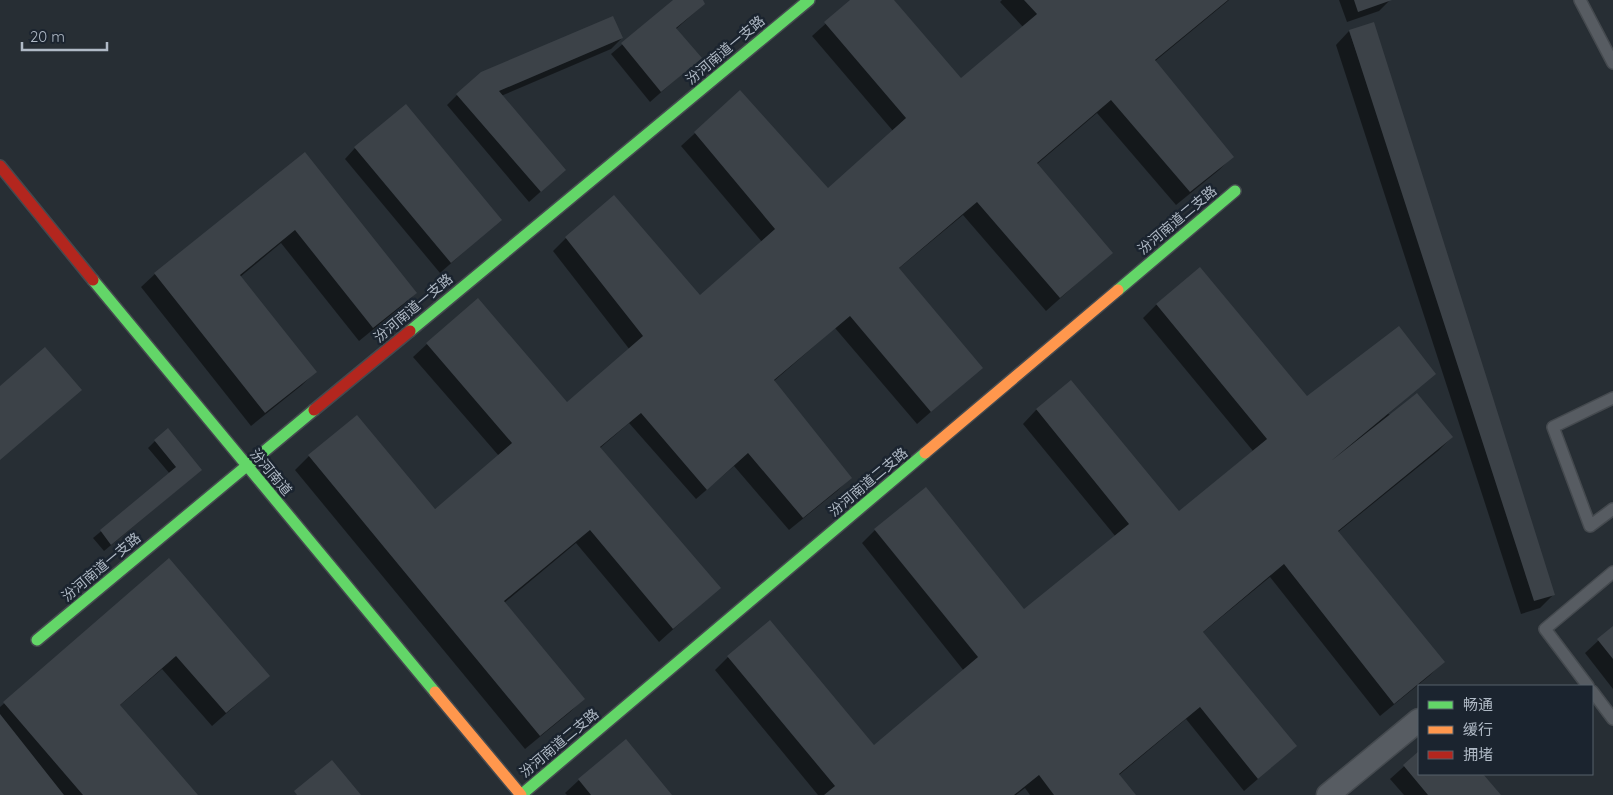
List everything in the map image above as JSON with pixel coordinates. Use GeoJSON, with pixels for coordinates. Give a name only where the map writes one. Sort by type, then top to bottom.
{"type":"FeatureCollection","features":[{"type":"Feature","properties":{"kind":"street","name":"汾河南道一支路"},"geometry":{"type":"LineString","coordinates":[[37,640],[809,0]]}},
{"type":"Feature","properties":{"kind":"street","name":"汾河南道"},"geometry":{"type":"LineString","coordinates":[[0,166],[246,466],[521,795]]}},
{"type":"Feature","properties":{"kind":"street","name":"汾河南道二支路"},"geometry":{"type":"LineString","coordinates":[[521,795],[1235,191]]}},
{"type":"Feature","properties":{"kind":"street"},"geometry":{"type":"LineString","coordinates":[[1328,795],[1418,721]]}},
{"type":"Feature","properties":{"kind":"lane"},"geometry":{"type":"LineString","coordinates":[[1580,0],[1613,63]]}},
{"type":"Feature","properties":{"kind":"lane"},"geometry":{"type":"LineString","coordinates":[[1613,398],[1553,427],[1590,526],[1613,510]]}},
{"type":"Feature","properties":{"kind":"lane"},"geometry":{"type":"LineString","coordinates":[[1587,685],[1545,629],[1613,572]]}},
{"type":"Feature","properties":{"kind":"lane"},"geometry":{"type":"LineString","coordinates":[[1593,692],[1613,719]]}},
{"type":"Feature","properties":{"kind":"building"},"geometry":{"type":"Polygon","coordinates":[[[673,0],[703,0],[705,4],[676,28],[702,58],[661,92],[621,43],[673,0]]]}},
{"type":"Feature","properties":{"kind":"building"},"geometry":{"type":"Polygon","coordinates":[[[850,0],[894,0],[961,78],[1037,14],[1024,0],[1228,0],[1155,60],[1234,157],[1190,192],[1111,100],[1037,163],[1113,253],[1060,298],[977,202],[899,268],[983,368],[931,412],[850,316],[774,380],[852,478],[803,518],[748,453],[707,490],[641,413],[600,447],[721,588],[673,629],[590,530],[504,601],[585,699],[540,736],[308,455],[357,415],[435,509],[512,443],[426,343],[478,298],[567,402],[643,336],[565,237],[614,195],[700,295],[775,229],[694,132],[740,90],[828,188],[906,118],[824,22],[850,0]]]}},
{"type":"Feature","properties":{"kind":"building"},"geometry":{"type":"Polygon","coordinates":[[[1354,0],[1392,0],[1358,12],[1354,0]]]}},
{"type":"Feature","properties":{"kind":"building"},"geometry":{"type":"Polygon","coordinates":[[[613,16],[623,38],[499,91],[566,170],[541,192],[456,94],[481,72],[613,16]]]}},
{"type":"Feature","properties":{"kind":"building"},"geometry":{"type":"Polygon","coordinates":[[[1374,22],[1555,595],[1534,601],[1349,30],[1374,22]]]}},
{"type":"Feature","properties":{"kind":"building"},"geometry":{"type":"Polygon","coordinates":[[[406,104],[502,220],[451,263],[354,147],[406,104]]]}},
{"type":"Feature","properties":{"kind":"building"},"geometry":{"type":"Polygon","coordinates":[[[305,152],[417,293],[373,328],[295,230],[240,275],[317,372],[265,413],[154,273],[305,152]]]}},
{"type":"Feature","properties":{"kind":"building"},"geometry":{"type":"Polygon","coordinates":[[[1200,267],[1307,396],[1399,326],[1436,374],[1331,461],[1417,393],[1453,437],[1338,531],[1445,662],[1394,704],[1284,564],[1203,632],[1297,746],[1258,779],[1200,707],[1119,774],[1136,795],[1054,795],[1039,775],[1014,795],[824,795],[835,786],[727,656],[770,620],[874,745],[978,657],[874,529],[926,487],[1024,609],[1129,524],[1036,409],[1071,380],[1179,511],[1267,439],[1156,304],[1200,267]]]}},
{"type":"Feature","properties":{"kind":"building"},"geometry":{"type":"Polygon","coordinates":[[[45,347],[82,390],[0,460],[0,386],[45,347]]]}},
{"type":"Feature","properties":{"kind":"building"},"geometry":{"type":"Polygon","coordinates":[[[168,428],[202,470],[111,545],[100,530],[176,467],[154,440],[168,428]]]}},
{"type":"Feature","properties":{"kind":"building"},"geometry":{"type":"Polygon","coordinates":[[[169,558],[270,676],[226,713],[176,656],[120,705],[198,795],[83,795],[3,702],[169,558]]]}},
{"type":"Feature","properties":{"kind":"building"},"geometry":{"type":"Polygon","coordinates":[[[1613,626],[1613,659],[1597,639],[1613,626]]]}},
{"type":"Feature","properties":{"kind":"building"},"geometry":{"type":"Polygon","coordinates":[[[0,714],[64,795],[0,795],[0,714]]]}},
{"type":"Feature","properties":{"kind":"building"},"geometry":{"type":"Polygon","coordinates":[[[626,739],[672,795],[591,795],[578,779],[626,739]]]}},
{"type":"Feature","properties":{"kind":"building"},"geometry":{"type":"Polygon","coordinates":[[[1418,752],[1418,775],[1484,775],[1501,795],[1428,795],[1403,765],[1418,752]]]}},
{"type":"Feature","properties":{"kind":"building"},"geometry":{"type":"Polygon","coordinates":[[[332,760],[361,795],[297,795],[294,791],[332,760]]]}},
{"type":"Feature","properties":{"kind":"traffic: fast"},"geometry":{"type":"LineString","coordinates":[[410,331],[809,0]]}},
{"type":"Feature","properties":{"kind":"traffic: fast"},"geometry":{"type":"LineString","coordinates":[[1118,290],[1235,191]]}},
{"type":"Feature","properties":{"kind":"traffic: fast"},"geometry":{"type":"LineString","coordinates":[[93,280],[435,692]]}},
{"type":"Feature","properties":{"kind":"traffic: fast"},"geometry":{"type":"LineString","coordinates":[[37,640],[314,410]]}},
{"type":"Feature","properties":{"kind":"traffic: fast"},"geometry":{"type":"LineString","coordinates":[[521,795],[925,453]]}},
{"type":"Feature","properties":{"kind":"traffic: slow"},"geometry":{"type":"LineString","coordinates":[[925,453],[1118,290]]}},
{"type":"Feature","properties":{"kind":"traffic: slow"},"geometry":{"type":"LineString","coordinates":[[435,692],[521,795]]}},
{"type":"Feature","properties":{"kind":"traffic: jam"},"geometry":{"type":"LineString","coordinates":[[0,166],[93,280]]}},
{"type":"Feature","properties":{"kind":"traffic: jam"},"geometry":{"type":"LineString","coordinates":[[314,410],[410,331]]}}]}
